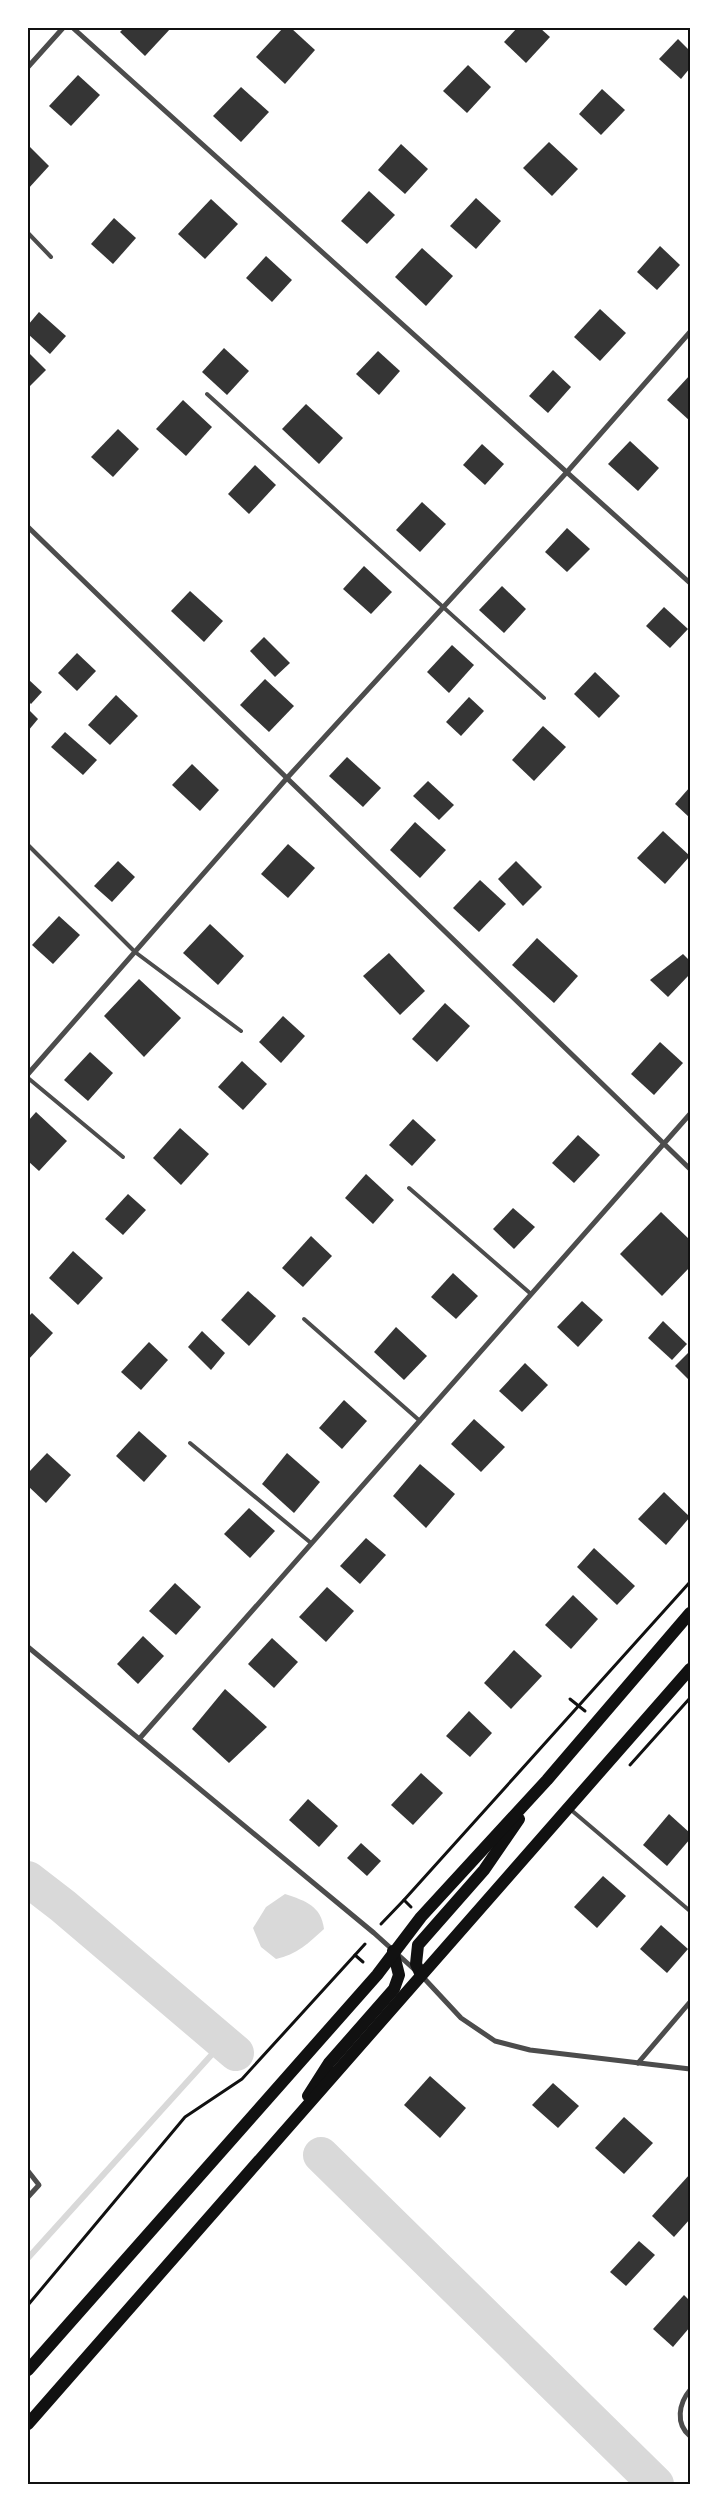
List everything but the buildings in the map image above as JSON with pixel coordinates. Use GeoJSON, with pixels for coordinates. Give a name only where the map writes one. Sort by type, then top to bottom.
{"type":"FeatureCollection","features":[{"type":"Feature","properties":{"kind":"main road"},"geometry":{"type":"LineString","coordinates":[[28,2370],[377,1975],[393,1950],[546,1780],[690,1614]]}},
{"type":"Feature","properties":{"kind":"main road"},"geometry":{"type":"LineString","coordinates":[[28,2424],[287,2127],[404,1998],[421,1975],[690,1669]]}},
{"type":"Feature","properties":{"kind":"main road"},"geometry":{"type":"LineString","coordinates":[[421,1975],[416,1964],[418,1945],[484,1870],[546,1780]]}},
{"type":"Feature","properties":{"kind":"main road"},"geometry":{"type":"LineString","coordinates":[[287,2127],[329,2063],[394,1989],[399,1975],[393,1950]]}},
{"type":"Feature","properties":{"kind":"street"},"geometry":{"type":"LineString","coordinates":[[28,67],[63,28]]}},
{"type":"Feature","properties":{"kind":"street"},"geometry":{"type":"LineString","coordinates":[[73,28],[690,583]]}},
{"type":"Feature","properties":{"kind":"street"},"geometry":{"type":"LineString","coordinates":[[28,1076],[287,778],[566,472],[690,332]]}},
{"type":"Feature","properties":{"kind":"street"},"geometry":{"type":"LineString","coordinates":[[28,527],[690,1169]]}},
{"type":"Feature","properties":{"kind":"street"},"geometry":{"type":"LineString","coordinates":[[140,1738],[690,1114]]}},
{"type":"Feature","properties":{"kind":"street"},"geometry":{"type":"LineString","coordinates":[[28,1647],[140,1738],[393,1950],[421,1975],[462,2018],[495,2041],[530,2050],[690,2069]]}},
{"type":"Feature","properties":{"kind":"street"},"geometry":{"type":"LineString","coordinates":[[638,2063],[690,2002]]}},
{"type":"Feature","properties":{"kind":"street"},"geometry":{"type":"LineString","coordinates":[[28,2171],[39,2185],[28,2197]]}},
{"type":"Feature","properties":{"kind":"street"},"geometry":{"type":"LineString","coordinates":[[690,2390],[684,2397],[679,2417],[684,2431],[690,2436]]}},
{"type":"Feature","properties":{"kind":"lane"},"geometry":{"type":"LineString","coordinates":[[28,234],[51,257]]}},
{"type":"Feature","properties":{"kind":"lane"},"geometry":{"type":"LineString","coordinates":[[207,394],[544,698]]}},
{"type":"Feature","properties":{"kind":"lane"},"geometry":{"type":"LineString","coordinates":[[28,845],[135,952],[241,1031]]}},
{"type":"Feature","properties":{"kind":"lane"},"geometry":{"type":"LineString","coordinates":[[28,1076],[123,1157]]}},
{"type":"Feature","properties":{"kind":"lane"},"geometry":{"type":"LineString","coordinates":[[409,1188],[531,1294]]}},
{"type":"Feature","properties":{"kind":"lane"},"geometry":{"type":"LineString","coordinates":[[304,1320],[420,1420]]}},
{"type":"Feature","properties":{"kind":"lane"},"geometry":{"type":"LineString","coordinates":[[190,1442],[311,1544]]}},
{"type":"Feature","properties":{"kind":"lane"},"geometry":{"type":"LineString","coordinates":[[569,1808],[690,1911]]}},
{"type":"Feature","properties":{"kind":"path"},"geometry":{"type":"LineString","coordinates":[[380,1926],[690,1582]]}},
{"type":"Feature","properties":{"kind":"path"},"geometry":{"type":"LineString","coordinates":[[628,1768],[690,1698]]}},
{"type":"Feature","properties":{"kind":"path"},"geometry":{"type":"LineString","coordinates":[[404,1900],[411,1908]]}},
{"type":"Feature","properties":{"kind":"path"},"geometry":{"type":"LineString","coordinates":[[28,2305],[185,2117],[242,2079],[365,1944]]}},
{"type":"Feature","properties":{"kind":"path"},"geometry":{"type":"LineString","coordinates":[[355,1954],[363,1962]]}},
{"type":"Feature","properties":{"kind":"shaded area"},"geometry":{"type":"Polygon","coordinates":[[[285,1894],[306,1902],[316,1910],[320,1915],[324,1929],[296,1951],[276,1959],[261,1947],[253,1928],[266,1907],[285,1894]]]}},
{"type":"Feature","properties":{"kind":"waterway"},"geometry":{"type":"LineString","coordinates":[[28,1879],[63,1906],[236,2053]]}},
{"type":"Feature","properties":{"kind":"waterway"},"geometry":{"type":"LineString","coordinates":[[28,2258],[224,2041]]}},
{"type":"Feature","properties":{"kind":"waterway"},"geometry":{"type":"LineString","coordinates":[[321,2155],[656,2484]]}}]}
